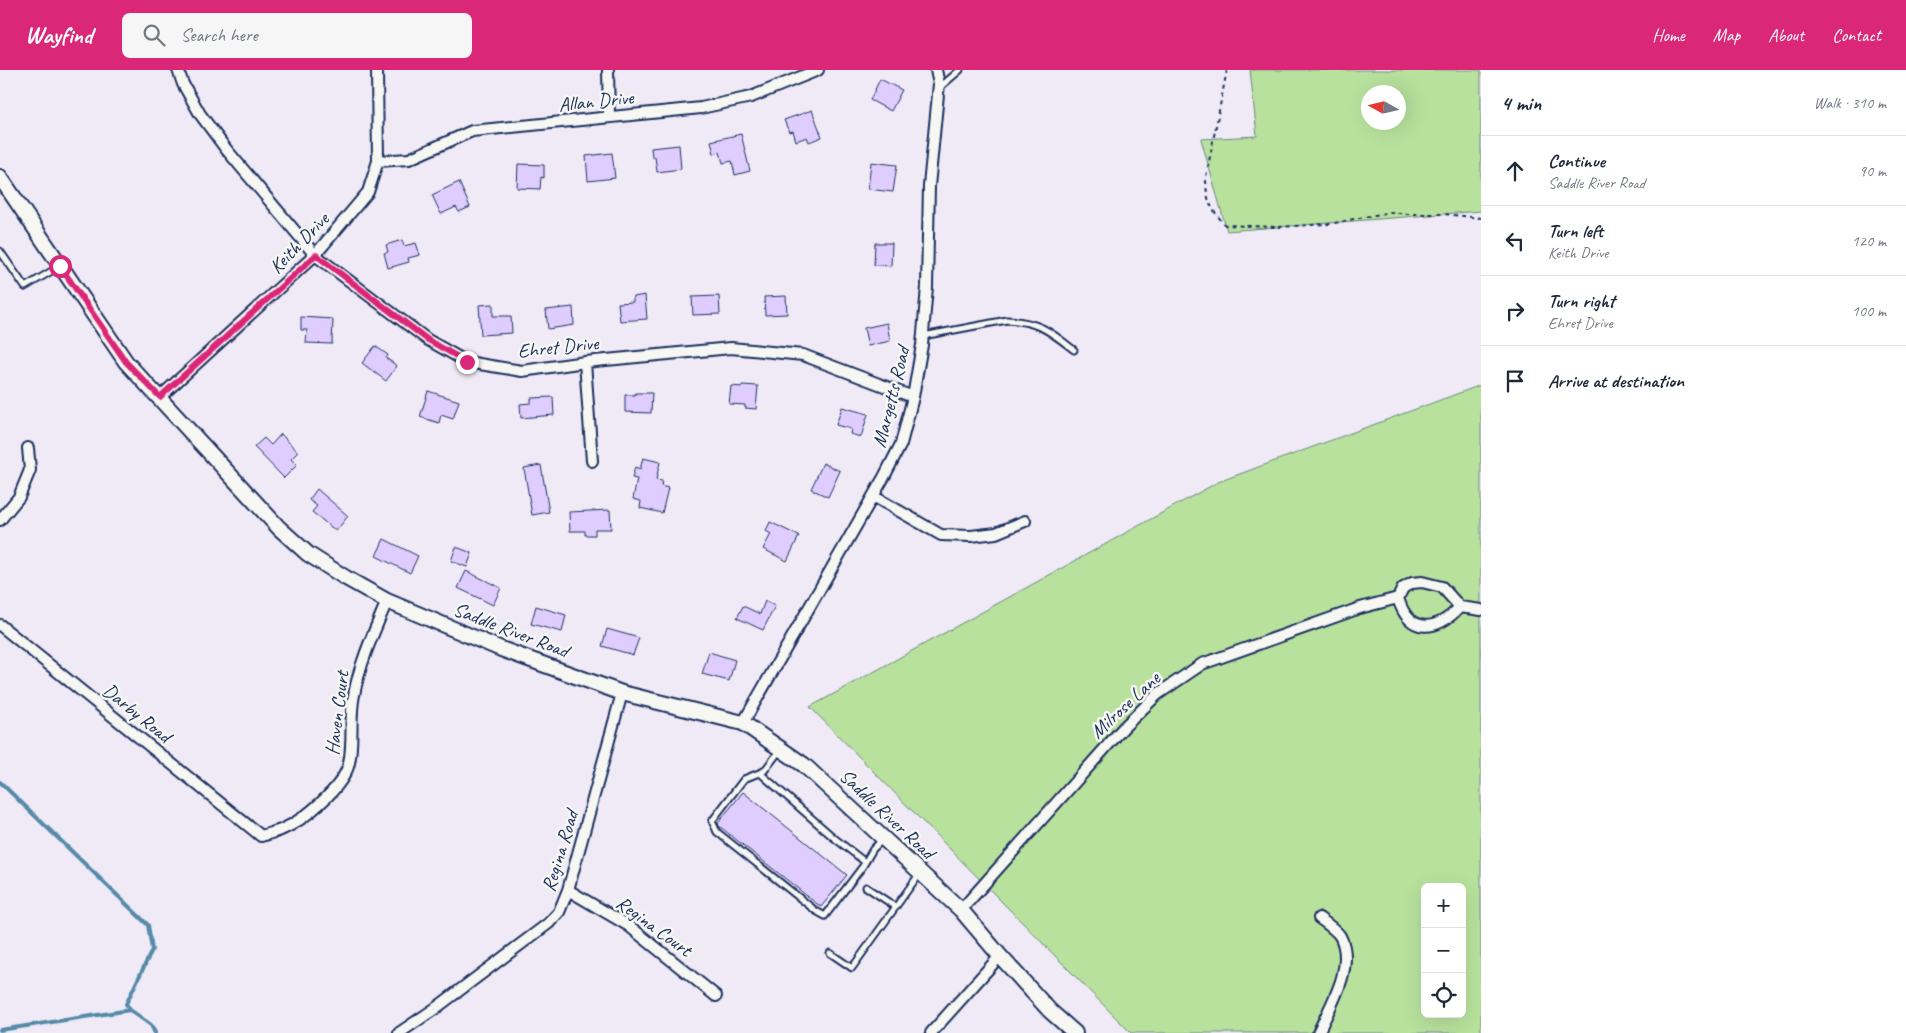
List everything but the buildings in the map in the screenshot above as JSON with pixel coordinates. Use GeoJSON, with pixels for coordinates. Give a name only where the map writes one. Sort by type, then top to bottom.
{"type":"FeatureCollection","features":[{"type":"Feature","properties":{"kind":"main road","name":"Saddle River Road"},"geometry":{"type":"LineString","coordinates":[[0,176],[126,362],[279,528],[308,554],[387,601],[501,649],[622,694],[743,723],[804,765],[961,910],[1050,1011],[1075,1033]]}},
{"type":"Feature","properties":{"kind":"street","name":"Ehret Drive"},"geometry":{"type":"LineString","coordinates":[[178,70],[183,84],[200,114],[226,149],[316,255],[428,340],[467,362],[522,371],[585,362],[731,348],[803,355],[913,397]]}},
{"type":"Feature","properties":{"kind":"street","name":"Keith Drive"},"geometry":{"type":"LineString","coordinates":[[160,397],[316,255],[368,192],[378,161],[377,70]]}},
{"type":"Feature","properties":{"kind":"street"},"geometry":{"type":"LineString","coordinates":[[608,70],[609,117]]}},
{"type":"Feature","properties":{"kind":"street","name":"Allan Drive"},"geometry":{"type":"LineString","coordinates":[[378,161],[409,159],[472,131],[701,108],[751,97],[818,70]]}},
{"type":"Feature","properties":{"kind":"street","name":"Margetts Road"},"geometry":{"type":"LineString","coordinates":[[743,723],[901,444],[913,397],[923,336],[927,287],[928,186],[939,88],[936,70]]}},
{"type":"Feature","properties":{"kind":"street"},"geometry":{"type":"LineString","coordinates":[[585,362],[592,461]]}},
{"type":"Feature","properties":{"kind":"street"},"geometry":{"type":"LineString","coordinates":[[0,520],[19,496],[30,470],[28,448]]}},
{"type":"Feature","properties":{"kind":"street"},"geometry":{"type":"LineString","coordinates":[[873,496],[941,535],[971,536],[996,533],[1025,521]]}},
{"type":"Feature","properties":{"kind":"street","name":"Milrose Lane"},"geometry":{"type":"LineString","coordinates":[[961,910],[1124,727],[1158,694],[1202,664],[1360,608],[1398,598],[1403,588],[1412,583],[1422,582],[1442,587],[1460,607]]}},
{"type":"Feature","properties":{"kind":"street"},"geometry":{"type":"LineString","coordinates":[[1398,598],[1402,610],[1409,618],[1419,625],[1431,627],[1452,616],[1460,607],[1481,610]]}},
{"type":"Feature","properties":{"kind":"street","name":"Haven Court"},"geometry":{"type":"LineString","coordinates":[[252,829],[261,836],[284,829],[314,810],[334,790],[349,766],[353,736],[353,698],[360,666],[387,601]]}},
{"type":"Feature","properties":{"kind":"street","name":"Darby Road"},"geometry":{"type":"LineString","coordinates":[[0,624],[252,829]]}},
{"type":"Feature","properties":{"kind":"street","name":"Regina Road"},"geometry":{"type":"LineString","coordinates":[[399,1033],[436,1008],[550,923],[559,912],[568,890],[622,694]]}},
{"type":"Feature","properties":{"kind":"street","name":"Regina Court"},"geometry":{"type":"LineString","coordinates":[[568,890],[629,926],[716,996]]}},
{"type":"Feature","properties":{"kind":"street"},"geometry":{"type":"LineString","coordinates":[[1318,1033],[1344,973],[1346,955],[1340,935],[1320,918]]}},
{"type":"Feature","properties":{"kind":"street"},"geometry":{"type":"LineString","coordinates":[[931,1033],[1000,956]]}},
{"type":"Feature","properties":{"kind":"lane"},"geometry":{"type":"LineString","coordinates":[[939,88],[960,70]]}},
{"type":"Feature","properties":{"kind":"lane"},"geometry":{"type":"LineString","coordinates":[[0,251],[25,287],[60,266]]}},
{"type":"Feature","properties":{"kind":"lane"},"geometry":{"type":"LineString","coordinates":[[923,336],[1007,320],[1020,321],[1032,323],[1053,334],[1074,350]]}},
{"type":"Feature","properties":{"kind":"lane"},"geometry":{"type":"LineString","coordinates":[[781,749],[764,771],[744,779],[721,808],[712,821],[717,832],[824,916],[883,838]]}},
{"type":"Feature","properties":{"kind":"lane"},"geometry":{"type":"LineString","coordinates":[[760,773],[833,837],[865,862]]}},
{"type":"Feature","properties":{"kind":"lane"},"geometry":{"type":"LineString","coordinates":[[830,953],[852,968],[921,873]]}},
{"type":"Feature","properties":{"kind":"lane"},"geometry":{"type":"LineString","coordinates":[[866,887],[896,907]]}},
{"type":"Feature","properties":{"kind":"path"},"geometry":{"type":"LineString","coordinates":[[1227,70],[1206,177],[1206,194],[1214,211],[1226,225],[1278,227],[1329,224],[1390,212],[1444,214],[1481,218]]}},
{"type":"Feature","properties":{"kind":"green space"},"geometry":{"type":"Polygon","coordinates":[[[1250,70],[1481,70],[1481,211],[1227,231],[1201,139],[1257,136],[1250,70]]]}},
{"type":"Feature","properties":{"kind":"green space"},"geometry":{"type":"Polygon","coordinates":[[[1481,385],[1481,1033],[1131,1033],[810,707],[1218,482],[1481,385]]]}},
{"type":"Feature","properties":{"kind":"waterway"},"geometry":{"type":"LineString","coordinates":[[0,782],[148,925],[152,950],[126,1004],[130,1010]]}},
{"type":"Feature","properties":{"kind":"waterway"},"geometry":{"type":"LineString","coordinates":[[0,1030],[130,1010],[151,1025],[155,1033]]}},
{"type":"Feature","properties":{"kind":"route"},"geometry":{"type":"LineString","coordinates":[[60,266],[126,362],[160,397],[316,255],[428,340],[467,362]]}}]}
